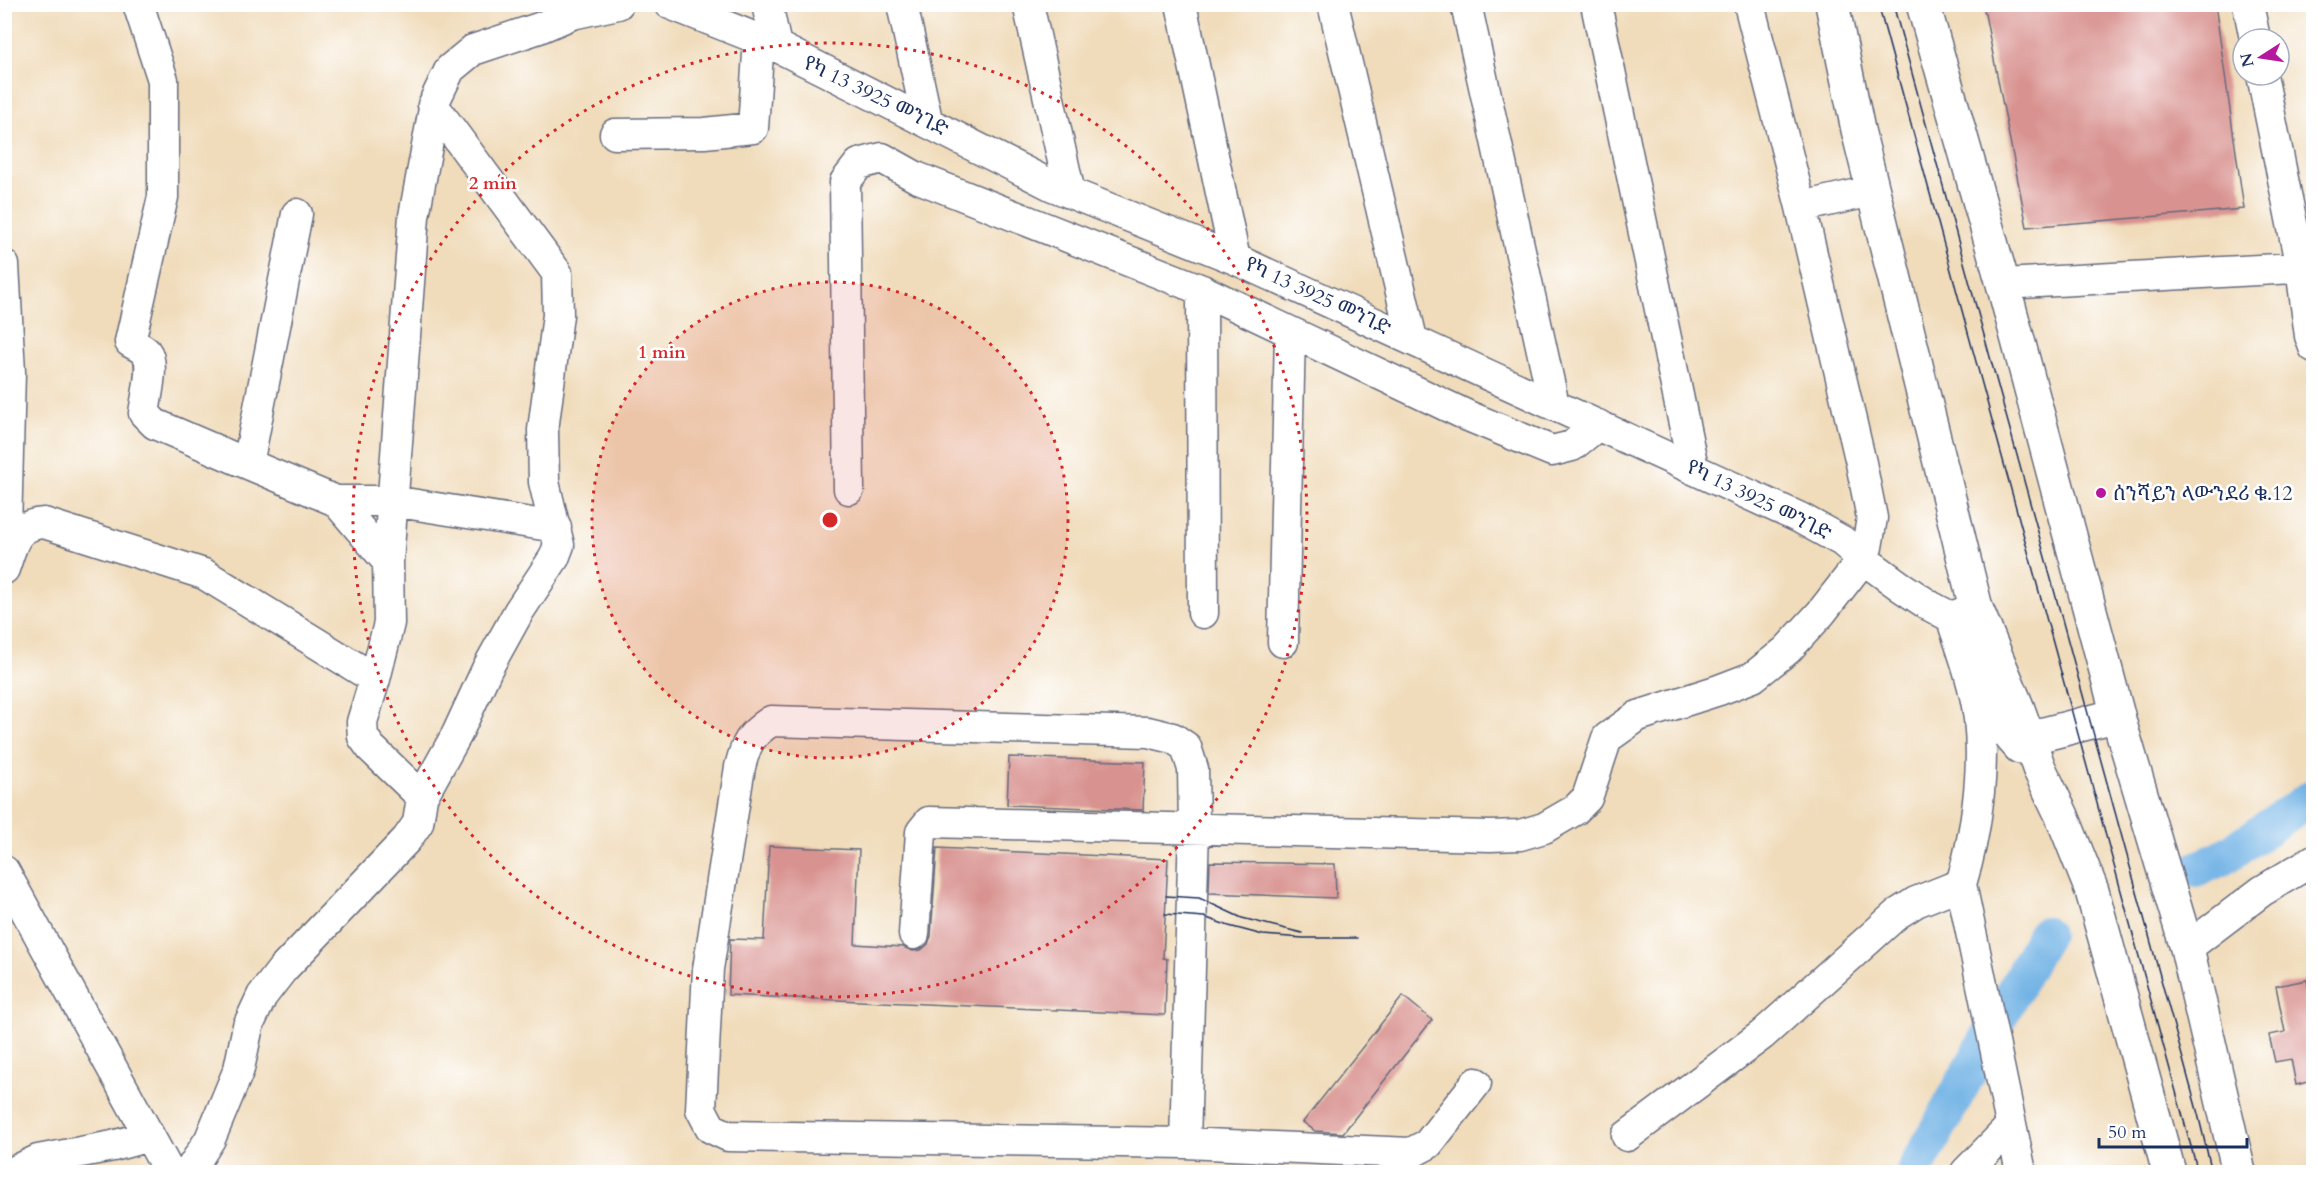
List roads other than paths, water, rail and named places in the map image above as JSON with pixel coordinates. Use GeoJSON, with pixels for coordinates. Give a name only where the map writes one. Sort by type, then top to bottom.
{"type":"FeatureCollection","features":[{"type":"Feature","properties":{"kind":"main road"},"geometry":{"type":"LineString","coordinates":[[1832,4],[1872,191],[1970,616],[1981,675],[1990,703],[2006,733],[2039,768]]}},
{"type":"Feature","properties":{"kind":"main road"},"geometry":{"type":"LineString","coordinates":[[1923,4],[2002,284],[2118,715],[2187,948],[2240,1173]]}},
{"type":"Feature","properties":{"kind":"main road"},"geometry":{"type":"LineString","coordinates":[[1970,616],[2029,738],[2039,768],[2062,816],[2092,891],[2169,1173]]}},
{"type":"Feature","properties":{"kind":"main road"},"geometry":{"type":"LineString","coordinates":[[2029,738],[2118,715]]}},
{"type":"Feature","properties":{"kind":"street"},"geometry":{"type":"LineString","coordinates":[[138,4],[163,80],[163,197],[130,342],[145,352],[149,358],[150,370],[144,413],[155,423],[336,501],[392,501],[556,527]]}},
{"type":"Feature","properties":{"kind":"street"},"geometry":{"type":"LineString","coordinates":[[422,797],[363,738],[362,722],[389,623],[388,562],[414,216],[433,105],[450,69],[473,50],[572,14],[618,4]]}},
{"type":"Feature","properties":{"kind":"street","name":"የካ 13 3925 መንገድ"},"geometry":{"type":"LineString","coordinates":[[670,4],[768,43],[927,120],[1061,189],[1235,258],[1800,518],[1842,541],[1863,559],[1930,606],[1970,616]]}},
{"type":"Feature","properties":{"kind":"street"},"geometry":{"type":"LineString","coordinates":[[615,134],[704,133],[753,128],[768,43],[767,4]]}},
{"type":"Feature","properties":{"kind":"street"},"geometry":{"type":"LineString","coordinates":[[902,4],[927,120]]}},
{"type":"Feature","properties":{"kind":"street"},"geometry":{"type":"LineString","coordinates":[[1028,4],[1061,189],[1040,225]]}},
{"type":"Feature","properties":{"kind":"street"},"geometry":{"type":"LineString","coordinates":[[1181,4],[1235,258]]}},
{"type":"Feature","properties":{"kind":"street"},"geometry":{"type":"LineString","coordinates":[[1333,4],[1412,339]]}},
{"type":"Feature","properties":{"kind":"street"},"geometry":{"type":"LineString","coordinates":[[1466,4],[1554,405]]}},
{"type":"Feature","properties":{"kind":"street"},"geometry":{"type":"LineString","coordinates":[[1596,4],[1693,468]]}},
{"type":"Feature","properties":{"kind":"street"},"geometry":{"type":"LineString","coordinates":[[914,934],[921,832],[929,822],[1490,836],[1520,835],[1544,828],[1575,810],[1587,798],[1607,738],[1638,716],[1753,677],[1787,650],[1821,613],[1863,559],[1872,518],[1862,463],[1801,207],[1749,4]]}},
{"type":"Feature","properties":{"kind":"street"},"geometry":{"type":"LineString","coordinates":[[2248,4],[2253,27]]}},
{"type":"Feature","properties":{"kind":"street"},"geometry":{"type":"LineString","coordinates":[[2265,87],[2307,268],[2310,336],[2313,347]]}},
{"type":"Feature","properties":{"kind":"street"},"geometry":{"type":"LineString","coordinates":[[189,1173],[210,1139],[239,1069],[248,1026],[262,996],[282,970],[407,839],[418,823],[422,797],[457,734],[492,660],[519,611],[555,558],[559,544],[544,482],[543,430],[558,315],[557,273],[433,105]]}},
{"type":"Feature","properties":{"kind":"street"},"geometry":{"type":"LineString","coordinates":[[849,489],[845,182],[858,164],[882,158],[916,177],[1202,290],[1468,416],[1552,451],[1572,446],[1598,425]]}},
{"type":"Feature","properties":{"kind":"street"},"geometry":{"type":"LineString","coordinates":[[1801,207],[1872,191]]}},
{"type":"Feature","properties":{"kind":"street"},"geometry":{"type":"LineString","coordinates":[[248,464],[297,214]]}},
{"type":"Feature","properties":{"kind":"street"},"geometry":{"type":"LineString","coordinates":[[4,265],[10,372],[9,531],[4,569]]}},
{"type":"Feature","properties":{"kind":"street"},"geometry":{"type":"LineString","coordinates":[[2002,284],[2307,268]]}},
{"type":"Feature","properties":{"kind":"street"},"geometry":{"type":"LineString","coordinates":[[1202,290],[1203,613]]}},
{"type":"Feature","properties":{"kind":"street"},"geometry":{"type":"LineString","coordinates":[[1283,642],[1290,332]]}},
{"type":"Feature","properties":{"kind":"street"},"geometry":{"type":"LineString","coordinates":[[336,501],[388,562]]}},
{"type":"Feature","properties":{"kind":"street"},"geometry":{"type":"LineString","coordinates":[[9,531],[44,523],[204,574],[245,597],[375,679]]}},
{"type":"Feature","properties":{"kind":"street"},"geometry":{"type":"LineString","coordinates":[[1970,616],[1967,667],[1979,720],[1979,784],[1968,860],[1961,884],[2021,1173]]}},
{"type":"Feature","properties":{"kind":"street"},"geometry":{"type":"LineString","coordinates":[[1185,1143],[1194,827],[1192,769],[1186,747],[1173,738],[1148,732],[771,721],[753,733],[744,750],[740,767],[708,969],[701,1109],[711,1128],[728,1136],[1185,1143],[1411,1153],[1428,1144],[1476,1083]]}},
{"type":"Feature","properties":{"kind":"street"},"geometry":{"type":"LineString","coordinates":[[2187,948],[2262,891],[2313,860]]}},
{"type":"Feature","properties":{"kind":"street"},"geometry":{"type":"LineString","coordinates":[[4,871],[169,1173]]}},
{"type":"Feature","properties":{"kind":"street"},"geometry":{"type":"LineString","coordinates":[[1627,1136],[1762,1035],[1897,914],[1916,902],[1961,884]]}},
{"type":"Feature","properties":{"kind":"street"},"geometry":{"type":"LineString","coordinates":[[1966,1173],[2010,1127]]}},
{"type":"Feature","properties":{"kind":"street"},"geometry":{"type":"LineString","coordinates":[[13,1173],[38,1160],[113,1146],[149,1136]]}},
{"type":"Feature","properties":{"kind":"waterway"},"geometry":{"type":"LineString","coordinates":[[2197,869],[2223,858],[2314,796]]}},
{"type":"Feature","properties":{"kind":"waterway"},"geometry":{"type":"LineString","coordinates":[[1914,1172],[2045,934]]}},
{"type":"Feature","properties":{"kind":"tram line"},"geometry":{"type":"LineString","coordinates":[[1878,4],[2198,1172]]}},
{"type":"Feature","properties":{"kind":"tram line"},"geometry":{"type":"LineString","coordinates":[[1893,4],[2212,1172]]}},
{"type":"Feature","properties":{"kind":"tram line"},"geometry":{"type":"LineString","coordinates":[[1166,896],[1199,898],[1242,918],[1302,933]]}},
{"type":"Feature","properties":{"kind":"tram line"},"geometry":{"type":"LineString","coordinates":[[1165,914],[1204,917],[1263,935],[1357,938]]}},
{"type":"Feature","properties":{"kind":"place","name":"ሰንሻይን ላውንደሪ ቁ.12"},"geometry":{"type":"Point","coordinates":[2101,493]}}]}
